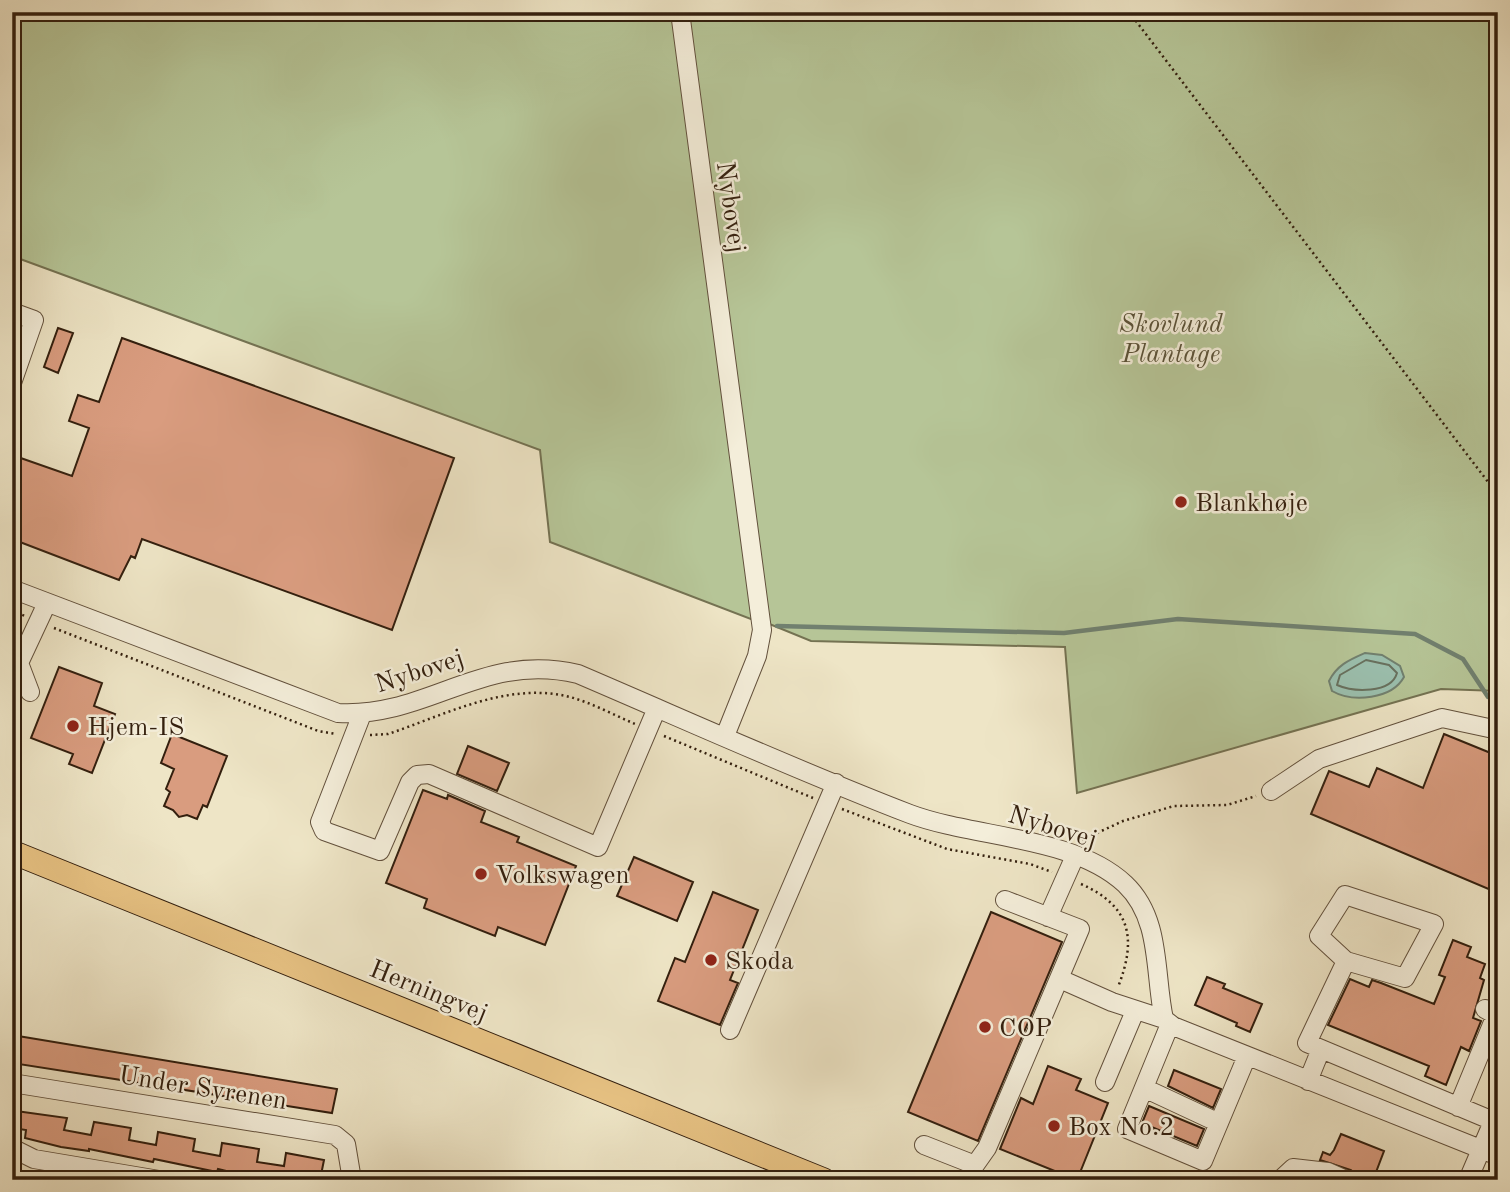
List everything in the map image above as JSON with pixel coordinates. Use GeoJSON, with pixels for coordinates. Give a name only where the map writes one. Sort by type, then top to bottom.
{"type":"FeatureCollection","features":[{"type":"Feature","properties":{"kind":"main road","name":"Herningvej"},"geometry":{"type":"LineString","coordinates":[[12,852],[824,1180]]}},
{"type":"Feature","properties":{"kind":"street","name":"Nybovej"},"geometry":{"type":"LineString","coordinates":[[680,12],[762,629],[757,656],[724,736]]}},
{"type":"Feature","properties":{"kind":"street"},"geometry":{"type":"LineString","coordinates":[[12,312],[34,320],[12,383]]}},
{"type":"Feature","properties":{"kind":"street","name":"Nybovej"},"geometry":{"type":"LineString","coordinates":[[14,594],[47,603],[338,713],[362,715],[399,707],[483,676],[516,669],[557,669],[578,674],[913,815],[1071,855],[1125,884],[1146,914],[1152,932],[1167,1022]]}},
{"type":"Feature","properties":{"kind":"street"},"geometry":{"type":"LineString","coordinates":[[30,692],[19,663],[47,603]]}},
{"type":"Feature","properties":{"kind":"street"},"geometry":{"type":"LineString","coordinates":[[362,715],[320,822],[324,831],[380,851],[410,782],[416,775],[429,774],[598,847],[657,708]]}},
{"type":"Feature","properties":{"kind":"street"},"geometry":{"type":"LineString","coordinates":[[1271,791],[1319,759],[1442,718],[1498,730]]}},
{"type":"Feature","properties":{"kind":"street"},"geometry":{"type":"LineString","coordinates":[[730,1030],[836,783]]}},
{"type":"Feature","properties":{"kind":"street"},"geometry":{"type":"LineString","coordinates":[[1048,917],[1066,877],[1071,855]]}},
{"type":"Feature","properties":{"kind":"street"},"geometry":{"type":"LineString","coordinates":[[1345,895],[1434,924],[1405,978],[1346,961],[1318,936],[1345,895]]}},
{"type":"Feature","properties":{"kind":"street"},"geometry":{"type":"LineString","coordinates":[[924,1144],[975,1164],[987,1149],[1080,929],[1005,900]]}},
{"type":"Feature","properties":{"kind":"street"},"geometry":{"type":"LineString","coordinates":[[1346,961],[1307,1043],[1458,1107],[1495,1116],[1490,1153],[1468,1180]]}},
{"type":"Feature","properties":{"kind":"street"},"geometry":{"type":"LineString","coordinates":[[1060,979],[1490,1153]]}},
{"type":"Feature","properties":{"kind":"street"},"geometry":{"type":"LineString","coordinates":[[1458,1107],[1496,1015],[1485,1009]]}},
{"type":"Feature","properties":{"kind":"street"},"geometry":{"type":"LineString","coordinates":[[1105,1082],[1135,1011]]}},
{"type":"Feature","properties":{"kind":"street"},"geometry":{"type":"LineString","coordinates":[[1167,1022],[1127,1129],[1203,1161],[1247,1056]]}},
{"type":"Feature","properties":{"kind":"street"},"geometry":{"type":"LineString","coordinates":[[1308,1081],[1321,1049]]}},
{"type":"Feature","properties":{"kind":"street","name":"Under Syrenen"},"geometry":{"type":"LineString","coordinates":[[12,1083],[335,1135],[346,1144],[352,1180]]}},
{"type":"Feature","properties":{"kind":"street"},"geometry":{"type":"LineString","coordinates":[[1144,1088],[1219,1124]]}},
{"type":"Feature","properties":{"kind":"street"},"geometry":{"type":"LineString","coordinates":[[12,1147],[34,1159],[159,1180]]}},
{"type":"Feature","properties":{"kind":"street"},"geometry":{"type":"LineString","coordinates":[[1280,1180],[1293,1168],[1328,1172],[1346,1180]]}},
{"type":"Feature","properties":{"kind":"path"},"geometry":{"type":"LineString","coordinates":[[1129,12],[1498,495]]}},
{"type":"Feature","properties":{"kind":"path"},"geometry":{"type":"LineString","coordinates":[[12,611],[318,731],[353,736],[388,734],[503,695],[534,692],[570,698],[826,803],[947,849],[1030,864],[1066,877],[1108,899],[1124,921],[1128,958],[1112,1002]]}},
{"type":"Feature","properties":{"kind":"path"},"geometry":{"type":"LineString","coordinates":[[1071,855],[1077,843],[1123,821],[1174,806],[1227,805],[1271,791]]}},
{"type":"Feature","properties":{"kind":"green space"},"geometry":{"type":"Polygon","coordinates":[[[12,12],[673,12],[756,621],[550,542],[540,450],[12,256],[12,12]]]}},
{"type":"Feature","properties":{"kind":"green space","name":"Skovlund Plantage"},"geometry":{"type":"Polygon","coordinates":[[[684,12],[1498,12],[1498,691],[1441,689],[1077,793],[1065,647],[811,641],[767,623],[684,12]]]}},
{"type":"Feature","properties":{"kind":"water"},"geometry":{"type":"Polygon","coordinates":[[[1365,653],[1382,655],[1400,666],[1404,677],[1391,690],[1371,697],[1350,697],[1332,691],[1329,681],[1336,671],[1365,653]]]}},
{"type":"Feature","properties":{"kind":"building"},"geometry":{"type":"Polygon","coordinates":[[[58,328],[73,333],[58,373],[44,367],[58,328]]]}},
{"type":"Feature","properties":{"kind":"building"},"geometry":{"type":"Polygon","coordinates":[[[122,338],[454,458],[392,630],[142,539],[135,558],[131,556],[119,580],[12,539],[12,455],[72,476],[89,428],[69,421],[78,395],[99,402],[122,338]]]}},
{"type":"Feature","properties":{"kind":"building","name":"Hjem-IS"},"geometry":{"type":"Polygon","coordinates":[[[59,667],[102,683],[94,706],[115,714],[92,773],[69,764],[73,754],[31,738],[59,667]]]}},
{"type":"Feature","properties":{"kind":"building"},"geometry":{"type":"Polygon","coordinates":[[[172,734],[227,756],[207,807],[203,805],[197,819],[187,815],[179,817],[164,806],[170,792],[166,789],[174,769],[161,763],[172,734]]]}},
{"type":"Feature","properties":{"kind":"building"},"geometry":{"type":"Polygon","coordinates":[[[1444,734],[1498,756],[1498,893],[1311,814],[1329,771],[1369,787],[1377,768],[1423,788],[1444,734]]]}},
{"type":"Feature","properties":{"kind":"building"},"geometry":{"type":"Polygon","coordinates":[[[468,746],[509,763],[497,791],[457,774],[468,746]]]}},
{"type":"Feature","properties":{"kind":"building","name":"Volkswagen"},"geometry":{"type":"Polygon","coordinates":[[[423,790],[447,799],[448,795],[485,811],[481,822],[519,837],[517,842],[576,866],[545,945],[498,927],[495,936],[424,908],[427,899],[386,883],[423,790]]]}},
{"type":"Feature","properties":{"kind":"building"},"geometry":{"type":"Polygon","coordinates":[[[634,857],[693,882],[677,921],[617,896],[634,857]]]}},
{"type":"Feature","properties":{"kind":"building","name":"Skoda"},"geometry":{"type":"Polygon","coordinates":[[[713,892],[758,910],[730,980],[738,983],[720,1025],[658,1001],[675,958],[685,962],[713,892]]]}},
{"type":"Feature","properties":{"kind":"building","name":"COP"},"geometry":{"type":"Polygon","coordinates":[[[991,912],[1062,942],[978,1141],[908,1112],[991,912]]]}},
{"type":"Feature","properties":{"kind":"building"},"geometry":{"type":"Polygon","coordinates":[[[1453,940],[1471,947],[1467,957],[1485,964],[1480,978],[1484,980],[1473,1018],[1481,1021],[1469,1051],[1461,1047],[1446,1085],[1425,1076],[1429,1066],[1328,1025],[1350,979],[1369,987],[1372,980],[1434,1004],[1445,977],[1439,975],[1453,940]]]}},
{"type":"Feature","properties":{"kind":"building"},"geometry":{"type":"Polygon","coordinates":[[[1207,977],[1225,984],[1223,988],[1262,1004],[1250,1032],[1236,1026],[1237,1023],[1195,1005],[1207,977]]]}},
{"type":"Feature","properties":{"kind":"building"},"geometry":{"type":"Polygon","coordinates":[[[12,1035],[337,1089],[332,1113],[12,1063],[12,1035]]]}},
{"type":"Feature","properties":{"kind":"building","name":"Box No.2"},"geometry":{"type":"Polygon","coordinates":[[[1048,1066],[1081,1079],[1076,1090],[1108,1103],[1077,1180],[1000,1149],[1021,1098],[1033,1104],[1048,1066]]]}},
{"type":"Feature","properties":{"kind":"building"},"geometry":{"type":"Polygon","coordinates":[[[1174,1070],[1221,1089],[1213,1108],[1168,1086],[1174,1070]]]}},
{"type":"Feature","properties":{"kind":"building"},"geometry":{"type":"Polygon","coordinates":[[[1149,1106],[1204,1129],[1197,1146],[1142,1123],[1149,1106]]]}},
{"type":"Feature","properties":{"kind":"building"},"geometry":{"type":"Polygon","coordinates":[[[16,1111],[67,1118],[64,1130],[91,1135],[94,1122],[131,1128],[129,1140],[156,1145],[158,1132],[195,1139],[193,1151],[220,1156],[222,1143],[259,1149],[257,1162],[284,1166],[286,1153],[324,1160],[320,1180],[263,1180],[218,1169],[217,1172],[154,1159],[153,1162],[89,1149],[61,1147],[25,1138],[26,1130],[13,1128],[16,1111]]]}},
{"type":"Feature","properties":{"kind":"building"},"geometry":{"type":"Polygon","coordinates":[[[1341,1134],[1384,1151],[1373,1180],[1360,1180],[1351,1170],[1320,1160],[1323,1152],[1330,1155],[1341,1134]]]}},
{"type":"Feature","properties":{"kind":"waterway"},"geometry":{"type":"LineString","coordinates":[[777,626],[1064,633],[1178,619],[1415,634],[1463,659],[1488,697],[1498,697]]}},
{"type":"Feature","properties":{"kind":"place","name":"Blankhøje"},"geometry":{"type":"Point","coordinates":[1181,502]}},
{"type":"Feature","properties":{"kind":"place","name":"Hjem-IS"},"geometry":{"type":"Point","coordinates":[73,726]}},
{"type":"Feature","properties":{"kind":"place","name":"Volkswagen"},"geometry":{"type":"Point","coordinates":[481,874]}},
{"type":"Feature","properties":{"kind":"place","name":"Skoda"},"geometry":{"type":"Point","coordinates":[711,960]}},
{"type":"Feature","properties":{"kind":"place","name":"COP"},"geometry":{"type":"Point","coordinates":[985,1027]}},
{"type":"Feature","properties":{"kind":"place","name":"Box No.2"},"geometry":{"type":"Point","coordinates":[1054,1126]}}]}
